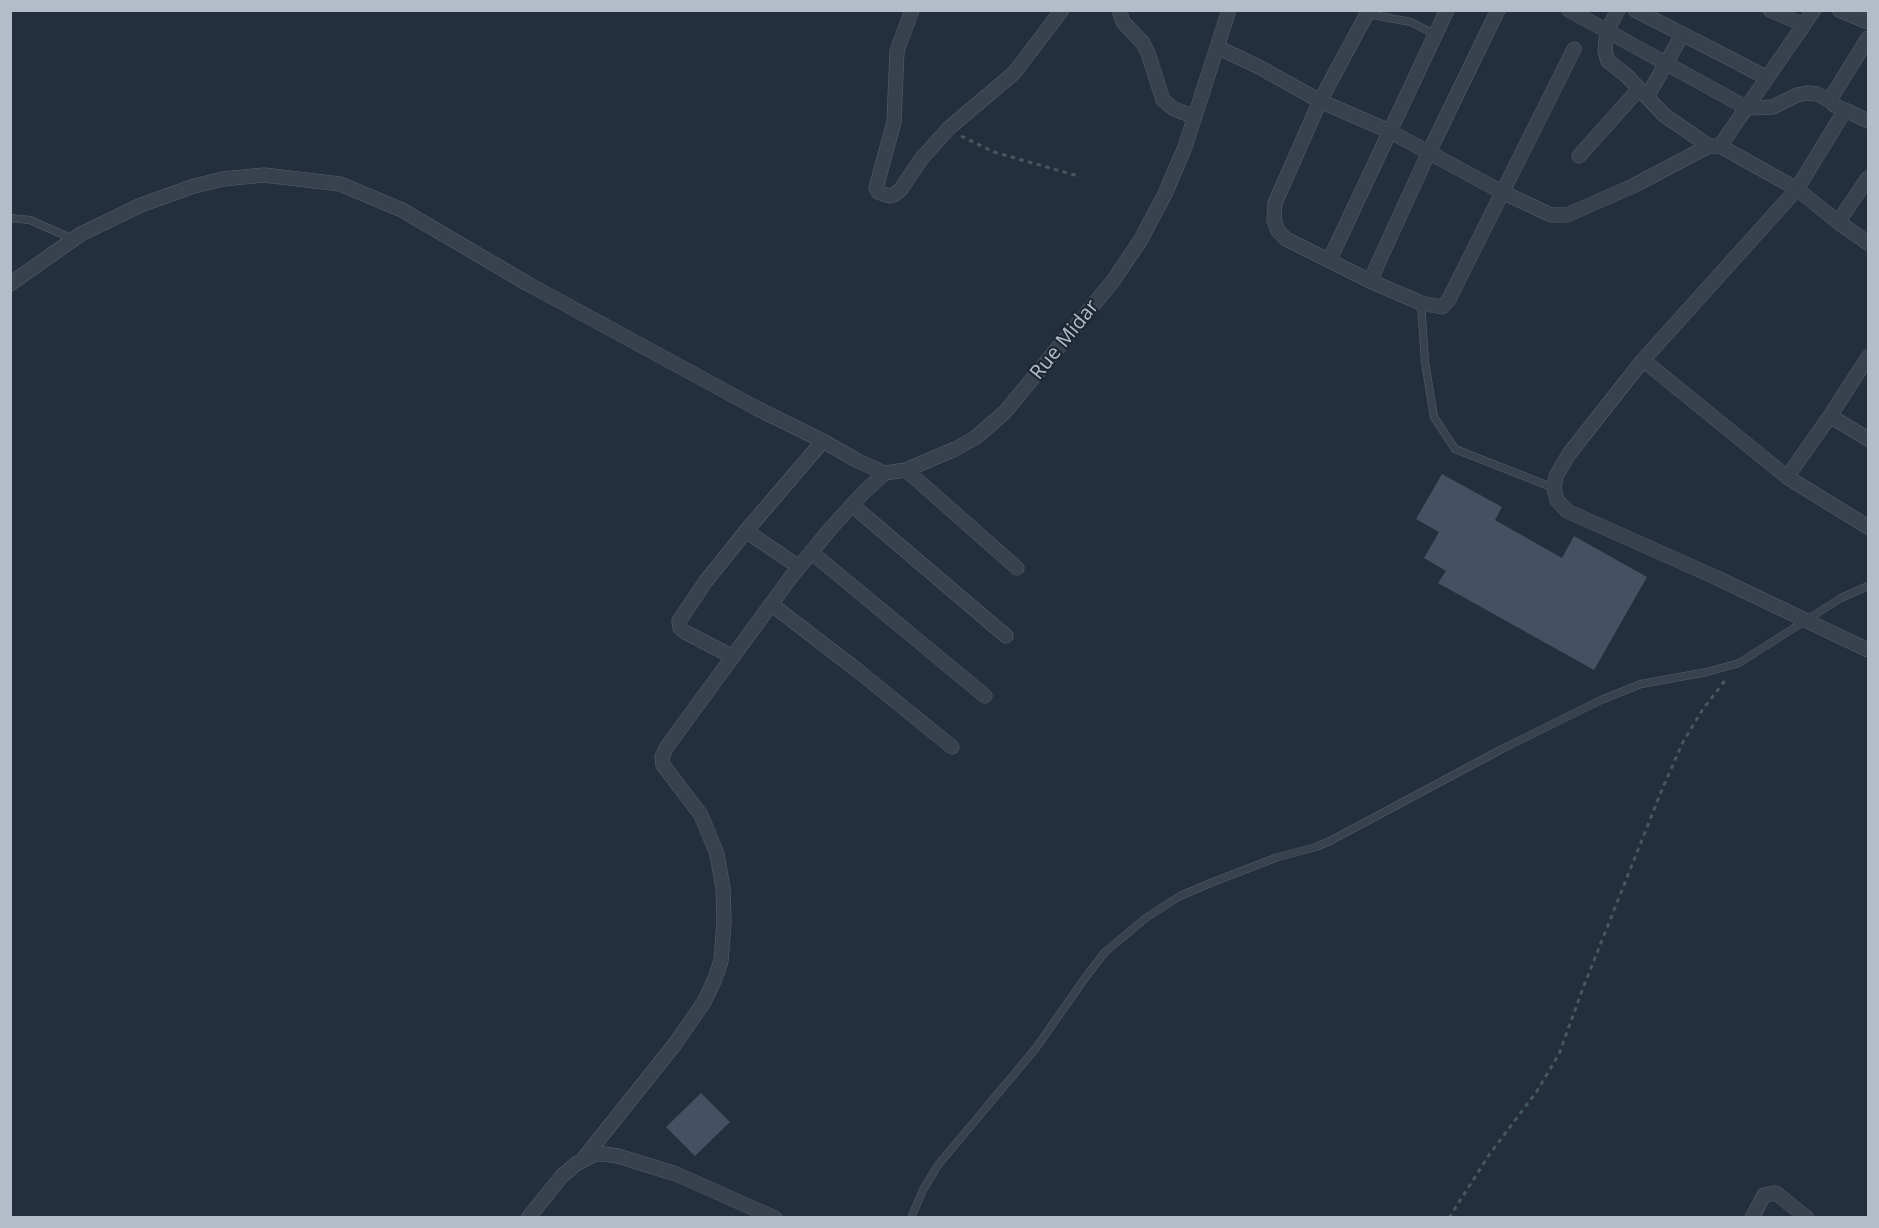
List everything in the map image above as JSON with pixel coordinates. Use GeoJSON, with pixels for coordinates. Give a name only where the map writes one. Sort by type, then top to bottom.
{"type":"FeatureCollection","features":[{"type":"Feature","properties":{"kind":"street"},"geometry":{"type":"LineString","coordinates":[[912,10],[897,51],[894,122],[876,188],[878,192],[889,196],[901,189],[922,158],[949,128],[1014,73],[1062,10]]}},
{"type":"Feature","properties":{"kind":"street"},"geometry":{"type":"LineString","coordinates":[[1119,10],[1123,22],[1143,43],[1148,53],[1163,100],[1174,109],[1195,117]]}},
{"type":"Feature","properties":{"kind":"street","name":"Rue Midar"},"geometry":{"type":"LineString","coordinates":[[885,473],[906,470],[975,438],[1005,412],[1113,281],[1140,242],[1165,194],[1185,147],[1229,10]]}},
{"type":"Feature","properties":{"kind":"street"},"geometry":{"type":"LineString","coordinates":[[1329,261],[1447,10]]}},
{"type":"Feature","properties":{"kind":"street"},"geometry":{"type":"LineString","coordinates":[[1370,281],[1498,10]]}},
{"type":"Feature","properties":{"kind":"street"},"geometry":{"type":"LineString","coordinates":[[1569,10],[1747,108],[1773,107],[1797,95],[1817,94],[1834,105],[1869,121]]}},
{"type":"Feature","properties":{"kind":"street"},"geometry":{"type":"LineString","coordinates":[[1618,10],[1607,31],[1605,51],[1608,61],[1664,115],[1714,146],[1797,189],[1838,222],[1869,243]]}},
{"type":"Feature","properties":{"kind":"street"},"geometry":{"type":"LineString","coordinates":[[1635,10],[1767,78]]}},
{"type":"Feature","properties":{"kind":"street"},"geometry":{"type":"LineString","coordinates":[[1770,10],[1804,25]]}},
{"type":"Feature","properties":{"kind":"street"},"geometry":{"type":"LineString","coordinates":[[1217,47],[1320,101],[1389,131],[1502,192],[1551,215],[1567,215],[1634,186],[1714,146],[1747,108],[1814,10]]}},
{"type":"Feature","properties":{"kind":"street"},"geometry":{"type":"LineString","coordinates":[[1839,10],[1869,22]]}},
{"type":"Feature","properties":{"kind":"street"},"geometry":{"type":"LineString","coordinates":[[1369,12],[1320,101],[1275,203],[1274,220],[1278,231],[1286,239],[1370,281],[1421,303],[1442,307],[1448,301],[1574,49]]}},
{"type":"Feature","properties":{"kind":"street"},"geometry":{"type":"LineString","coordinates":[[1579,156],[1643,93],[1667,63],[1682,35]]}},
{"type":"Feature","properties":{"kind":"street"},"geometry":{"type":"LineString","coordinates":[[1832,102],[1832,98],[1869,38]]}},
{"type":"Feature","properties":{"kind":"street"},"geometry":{"type":"LineString","coordinates":[[1845,110],[1797,189],[1643,360],[1590,425],[1556,476],[1554,488],[1557,500],[1567,511],[1869,650]]}},
{"type":"Feature","properties":{"kind":"street"},"geometry":{"type":"LineString","coordinates":[[10,284],[74,239],[141,205],[194,186],[223,178],[264,175],[340,184],[402,210],[528,284],[758,409],[823,441],[858,462],[885,473],[852,505],[799,567],[666,748],[662,760],[667,772],[701,815],[717,854],[723,888],[724,922],[721,961],[704,1002],[675,1044],[584,1158],[562,1176],[528,1218]]}},
{"type":"Feature","properties":{"kind":"street"},"geometry":{"type":"LineString","coordinates":[[1838,222],[1869,178]]}},
{"type":"Feature","properties":{"kind":"street"},"geometry":{"type":"LineString","coordinates":[[1787,477],[1869,357]]}},
{"type":"Feature","properties":{"kind":"street"},"geometry":{"type":"LineString","coordinates":[[1643,360],[1787,477],[1869,527]]}},
{"type":"Feature","properties":{"kind":"street"},"geometry":{"type":"LineString","coordinates":[[1830,416],[1869,440]]}},
{"type":"Feature","properties":{"kind":"street"},"geometry":{"type":"LineString","coordinates":[[733,657],[685,632],[678,623],[706,581],[823,441]]}},
{"type":"Feature","properties":{"kind":"street"},"geometry":{"type":"LineString","coordinates":[[906,470],[1017,568]]}},
{"type":"Feature","properties":{"kind":"street"},"geometry":{"type":"LineString","coordinates":[[852,505],[1006,636]]}},
{"type":"Feature","properties":{"kind":"street"},"geometry":{"type":"LineString","coordinates":[[746,531],[799,567]]}},
{"type":"Feature","properties":{"kind":"street"},"geometry":{"type":"LineString","coordinates":[[812,552],[985,696]]}},
{"type":"Feature","properties":{"kind":"street"},"geometry":{"type":"LineString","coordinates":[[771,604],[952,747]]}},
{"type":"Feature","properties":{"kind":"street"},"geometry":{"type":"LineString","coordinates":[[584,1158],[594,1154],[604,1154],[642,1163],[676,1174],[775,1218]]}},
{"type":"Feature","properties":{"kind":"street"},"geometry":{"type":"LineString","coordinates":[[1752,1218],[1764,1195],[1776,1193],[1807,1218]]}},
{"type":"Feature","properties":{"kind":"lane"},"geometry":{"type":"LineString","coordinates":[[1369,12],[1411,22],[1436,35]]}},
{"type":"Feature","properties":{"kind":"lane"},"geometry":{"type":"LineString","coordinates":[[10,218],[30,220],[74,239]]}},
{"type":"Feature","properties":{"kind":"lane"},"geometry":{"type":"LineString","coordinates":[[1421,303],[1425,362],[1434,417],[1455,449],[1554,488]]}},
{"type":"Feature","properties":{"kind":"lane"},"geometry":{"type":"LineString","coordinates":[[911,1218],[923,1190],[938,1165],[1036,1048],[1106,952],[1147,917],[1180,896],[1213,882],[1278,857],[1330,841],[1502,749],[1601,700],[1641,684],[1707,672],[1739,663],[1841,598],[1869,586]]}},
{"type":"Feature","properties":{"kind":"path"},"geometry":{"type":"LineString","coordinates":[[949,128],[975,144],[994,152],[1078,176]]}},
{"type":"Feature","properties":{"kind":"path"},"geometry":{"type":"LineString","coordinates":[[1449,1218],[1500,1139],[1537,1091],[1558,1054],[1582,988],[1683,742],[1703,709],[1739,663]]}},
{"type":"Feature","properties":{"kind":"building"},"geometry":{"type":"Polygon","coordinates":[[[1442,474],[1502,507],[1495,520],[1562,558],[1574,536],[1647,577],[1594,670],[1438,583],[1446,571],[1424,558],[1439,532],[1416,519],[1442,474]]]}},
{"type":"Feature","properties":{"kind":"building"},"geometry":{"type":"Polygon","coordinates":[[[701,1093],[730,1122],[695,1156],[666,1127],[701,1093]]]}}]}
